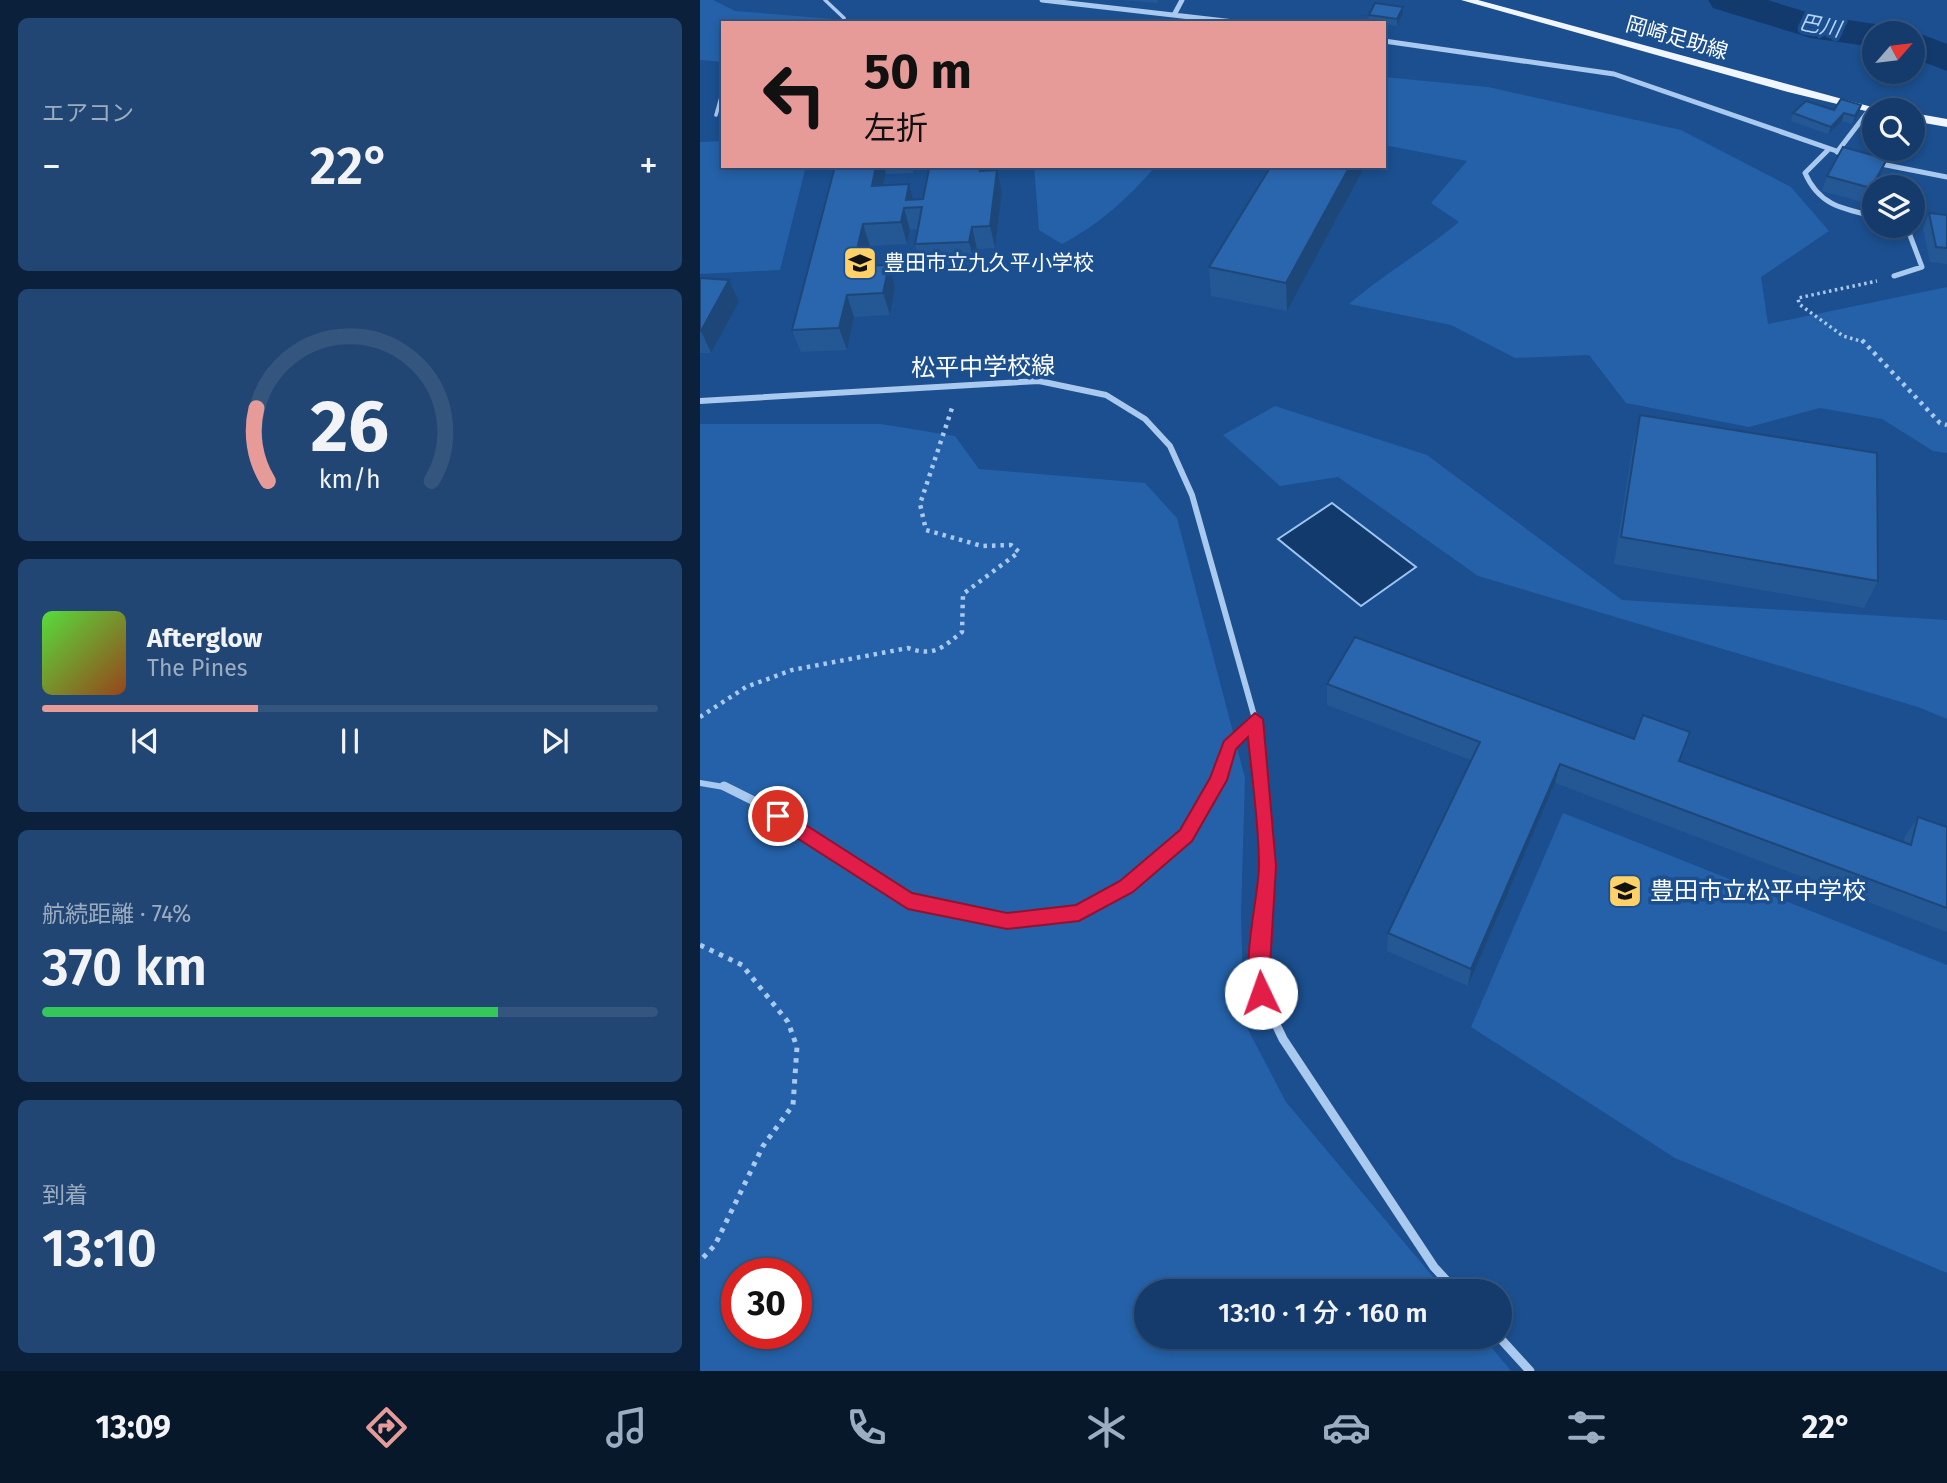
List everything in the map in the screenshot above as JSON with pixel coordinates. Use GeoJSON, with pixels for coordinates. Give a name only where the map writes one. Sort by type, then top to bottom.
{"type":"FeatureCollection","features":[{"type":"Feature","properties":{"kind":"main road","name":"岡崎足助線"},"geometry":{"type":"LineString","coordinates":[[1466,0],[1862,107]]}},
{"type":"Feature","properties":{"kind":"main road"},"geometry":{"type":"LineString","coordinates":[[1925,119],[1947,123]]}},
{"type":"Feature","properties":{"kind":"street"},"geometry":{"type":"LineString","coordinates":[[1042,0],[1226,21]]}},
{"type":"Feature","properties":{"kind":"street"},"geometry":{"type":"LineString","coordinates":[[1174,15],[1182,0]]}},
{"type":"Feature","properties":{"kind":"street"},"geometry":{"type":"LineString","coordinates":[[1386,41],[1614,74],[1851,156]]}},
{"type":"Feature","properties":{"kind":"street"},"geometry":{"type":"LineString","coordinates":[[1838,152],[1862,124]]}},
{"type":"Feature","properties":{"kind":"street"},"geometry":{"type":"LineString","coordinates":[[1829,149],[1805,173],[1812,192],[1823,202],[1862,213]]}},
{"type":"Feature","properties":{"kind":"street"},"geometry":{"type":"LineString","coordinates":[[1873,161],[1947,177]]}},
{"type":"Feature","properties":{"kind":"street"},"geometry":{"type":"LineString","coordinates":[[1894,276],[1922,267],[1911,238]]}},
{"type":"Feature","properties":{"kind":"street","name":"松平中学校線"},"geometry":{"type":"LineString","coordinates":[[700,401],[1039,381],[1085,389],[1125,405],[1160,433],[1170,446],[1192,495],[1255,719],[1268,866],[1259,960],[1261,993],[1283,1039],[1434,1267],[1445,1279]]}},
{"type":"Feature","properties":{"kind":"street"},"geometry":{"type":"LineString","coordinates":[[700,783],[728,787],[756,802],[908,901],[1007,921],[1079,913],[1127,886],[1186,836],[1218,780],[1229,746],[1255,719]]}},
{"type":"Feature","properties":{"kind":"street"},"geometry":{"type":"LineString","coordinates":[[1510,1349],[1530,1371]]}},
{"type":"Feature","properties":{"kind":"lane"},"geometry":{"type":"LineString","coordinates":[[825,0],[844,21]]}},
{"type":"Feature","properties":{"kind":"lane"},"geometry":{"type":"LineString","coordinates":[[716,115],[721,97]]}},
{"type":"Feature","properties":{"kind":"path"},"geometry":{"type":"LineString","coordinates":[[1894,276],[1798,298],[1799,304],[1843,336],[1860,339],[1869,345],[1940,423],[1947,425]]}},
{"type":"Feature","properties":{"kind":"path"},"geometry":{"type":"LineString","coordinates":[[700,717],[746,687],[792,670],[908,648],[925,654],[942,648],[962,632],[963,594],[982,576],[1010,562],[1019,552],[1011,545],[982,546],[926,530],[920,504],[946,419],[965,384]]}},
{"type":"Feature","properties":{"kind":"path"},"geometry":{"type":"LineString","coordinates":[[700,944],[742,965],[788,1022],[797,1047],[793,1105],[762,1146],[715,1245],[700,1261]]}},
{"type":"Feature","properties":{"kind":"shaded area"},"geometry":{"type":"Polygon","coordinates":[[[700,0],[713,0],[735,11],[859,21],[721,21],[721,62],[700,60],[700,0]]]}},
{"type":"Feature","properties":{"kind":"shaded area"},"geometry":{"type":"Polygon","coordinates":[[[1386,77],[1488,87],[1681,130],[1791,187],[1829,231],[1761,277],[1768,324],[1947,287],[1947,453],[1933,451],[1882,419],[1820,408],[1749,427],[1626,403],[1589,355],[1515,358],[1451,325],[1349,304],[1459,222],[1431,203],[1467,161],[1386,145],[1386,77]]]}},
{"type":"Feature","properties":{"kind":"shaded area"},"geometry":{"type":"Polygon","coordinates":[[[721,141],[721,168],[806,168],[780,270],[700,274],[700,142],[721,141]]]}},
{"type":"Feature","properties":{"kind":"shaded area"},"geometry":{"type":"Polygon","coordinates":[[[1034,168],[1154,168],[1113,210],[1062,244],[1039,230],[1034,168]]]}},
{"type":"Feature","properties":{"kind":"shaded area"},"geometry":{"type":"Polygon","coordinates":[[[1275,406],[1427,455],[1622,600],[1947,620],[1947,719],[1918,707],[1478,576],[1338,477],[1280,486],[1223,435],[1275,406]]]}},
{"type":"Feature","properties":{"kind":"shaded area"},"geometry":{"type":"Polygon","coordinates":[[[700,424],[881,424],[955,436],[979,469],[1145,483],[1177,518],[1245,778],[1241,915],[1244,1022],[1286,1102],[1435,1279],[1134,1279],[1134,1349],[1493,1349],[1511,1371],[700,1371],[700,424]]]}},
{"type":"Feature","properties":{"kind":"shaded area"},"geometry":{"type":"Polygon","coordinates":[[[1332,503],[1416,567],[1361,606],[1278,539],[1332,503]]]}},
{"type":"Feature","properties":{"kind":"shaded area"},"geometry":{"type":"Polygon","coordinates":[[[1563,813],[1947,965],[1947,1273],[1675,1158],[1471,1027],[1563,813]]]}},
{"type":"Feature","properties":{"kind":"building"},"geometry":{"type":"Polygon","coordinates":[[[1375,3],[1403,7],[1397,19],[1369,15],[1375,3]]]}},
{"type":"Feature","properties":{"kind":"building"},"geometry":{"type":"Polygon","coordinates":[[[1841,99],[1861,105],[1855,116],[1844,113],[1831,127],[1793,113],[1806,101],[1834,110],[1841,99]]]}},
{"type":"Feature","properties":{"kind":"building"},"geometry":{"type":"Polygon","coordinates":[[[1843,147],[1862,152],[1862,161],[1886,161],[1878,175],[1862,175],[1862,186],[1827,176],[1843,147]]]}},
{"type":"Feature","properties":{"kind":"building"},"geometry":{"type":"Polygon","coordinates":[[[834,168],[876,168],[872,186],[909,184],[906,200],[923,199],[929,169],[997,170],[990,226],[972,227],[969,242],[915,244],[922,207],[904,208],[901,222],[863,224],[853,266],[889,265],[883,293],[847,295],[839,328],[792,330],[834,168]]]}},
{"type":"Feature","properties":{"kind":"building"},"geometry":{"type":"Polygon","coordinates":[[[1270,168],[1349,168],[1286,283],[1209,267],[1270,168]]]}},
{"type":"Feature","properties":{"kind":"building"},"geometry":{"type":"Polygon","coordinates":[[[1929,213],[1947,215],[1947,248],[1936,247],[1929,213]]]}},
{"type":"Feature","properties":{"kind":"building"},"geometry":{"type":"Polygon","coordinates":[[[700,278],[729,280],[701,331],[700,331],[700,278]]]}},
{"type":"Feature","properties":{"kind":"building"},"geometry":{"type":"Polygon","coordinates":[[[1640,415],[1877,453],[1878,581],[1621,537],[1640,415]]]}},
{"type":"Feature","properties":{"kind":"building"},"geometry":{"type":"Polygon","coordinates":[[[1355,637],[1634,739],[1643,715],[1690,732],[1679,761],[1911,845],[1918,817],[1947,827],[1947,908],[1560,764],[1471,969],[1388,933],[1480,742],[1327,684],[1355,637]]]}},
{"type":"Feature","properties":{"kind":"waterway","name":"巴川"},"geometry":{"type":"LineString","coordinates":[[1727,0],[1811,26],[1862,33]]}},
{"type":"Feature","properties":{"kind":"waterway","name":"巴川"},"geometry":{"type":"LineString","coordinates":[[1925,49],[1947,59]]}},
{"type":"Feature","properties":{"kind":"place","name":"豊田市立九久平小学校"},"geometry":{"type":"Point","coordinates":[860,263]}},
{"type":"Feature","properties":{"kind":"place","name":"豊田市立松平中学校"},"geometry":{"type":"Point","coordinates":[1625,891]}},
{"type":"Feature","properties":{"kind":"route"},"geometry":{"type":"LineString","coordinates":[[778,816],[908,901],[1007,921],[1079,913],[1127,886],[1186,836],[1218,780],[1229,746],[1255,719],[1268,866],[1259,960],[1261,993]]}}]}
